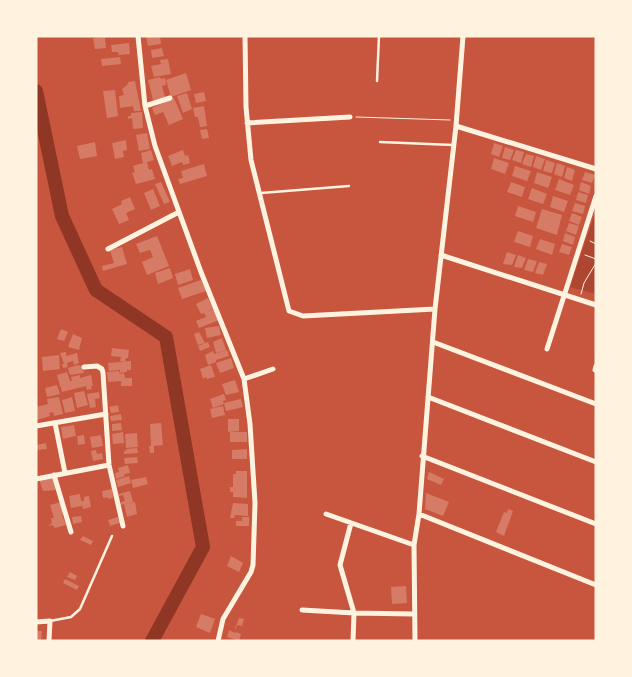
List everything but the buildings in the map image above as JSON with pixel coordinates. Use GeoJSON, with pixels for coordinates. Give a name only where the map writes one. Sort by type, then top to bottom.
{"type":"FeatureCollection","features":[{"type":"Feature","properties":{"kind":"street"},"geometry":{"type":"LineString","coordinates":[[138,36],[145,106],[154,146],[201,272],[244,379],[250,424],[254,503],[253,565],[251,572],[223,619],[218,641]]}},
{"type":"Feature","properties":{"kind":"street"},"geometry":{"type":"LineString","coordinates":[[245,36],[247,123],[251,160],[289,311],[303,316],[435,309]]}},
{"type":"Feature","properties":{"kind":"street"},"geometry":{"type":"LineString","coordinates":[[415,641],[414,545],[419,514],[422,456],[435,309],[454,145],[463,36]]}},
{"type":"Feature","properties":{"kind":"street"},"geometry":{"type":"LineString","coordinates":[[145,106],[170,98]]}},
{"type":"Feature","properties":{"kind":"street"},"geometry":{"type":"LineString","coordinates":[[247,123],[350,117]]}},
{"type":"Feature","properties":{"kind":"street"},"geometry":{"type":"LineString","coordinates":[[456,123],[596,169]]}},
{"type":"Feature","properties":{"kind":"street"},"geometry":{"type":"LineString","coordinates":[[547,350],[596,196]]}},
{"type":"Feature","properties":{"kind":"street"},"geometry":{"type":"LineString","coordinates":[[108,249],[179,212]]}},
{"type":"Feature","properties":{"kind":"street"},"geometry":{"type":"LineString","coordinates":[[441,256],[596,305]]}},
{"type":"Feature","properties":{"kind":"street"},"geometry":{"type":"LineString","coordinates":[[433,342],[596,404]]}},
{"type":"Feature","properties":{"kind":"street"},"geometry":{"type":"LineString","coordinates":[[84,367],[93,365],[102,369],[109,465],[123,526]]}},
{"type":"Feature","properties":{"kind":"street"},"geometry":{"type":"LineString","coordinates":[[244,379],[273,369]]}},
{"type":"Feature","properties":{"kind":"street"},"geometry":{"type":"LineString","coordinates":[[428,397],[596,462]]}},
{"type":"Feature","properties":{"kind":"street"},"geometry":{"type":"LineString","coordinates":[[36,426],[106,414]]}},
{"type":"Feature","properties":{"kind":"street"},"geometry":{"type":"LineString","coordinates":[[55,423],[65,473]]}},
{"type":"Feature","properties":{"kind":"street"},"geometry":{"type":"LineString","coordinates":[[422,456],[596,524]]}},
{"type":"Feature","properties":{"kind":"street"},"geometry":{"type":"LineString","coordinates":[[36,479],[109,465]]}},
{"type":"Feature","properties":{"kind":"street"},"geometry":{"type":"LineString","coordinates":[[54,475],[71,532]]}},
{"type":"Feature","properties":{"kind":"street"},"geometry":{"type":"LineString","coordinates":[[326,514],[414,545]]}},
{"type":"Feature","properties":{"kind":"street"},"geometry":{"type":"LineString","coordinates":[[419,514],[596,585]]}},
{"type":"Feature","properties":{"kind":"street"},"geometry":{"type":"LineString","coordinates":[[352,523],[340,565],[354,613],[354,641]]}},
{"type":"Feature","properties":{"kind":"street"},"geometry":{"type":"LineString","coordinates":[[302,610],[414,614]]}},
{"type":"Feature","properties":{"kind":"street"},"geometry":{"type":"LineString","coordinates":[[36,622],[50,621],[49,641]]}},
{"type":"Feature","properties":{"kind":"lane"},"geometry":{"type":"LineString","coordinates":[[377,81],[379,36]]}},
{"type":"Feature","properties":{"kind":"lane"},"geometry":{"type":"LineString","coordinates":[[380,142],[454,145]]}},
{"type":"Feature","properties":{"kind":"lane"},"geometry":{"type":"LineString","coordinates":[[259,193],[350,186]]}},
{"type":"Feature","properties":{"kind":"lane"},"geometry":{"type":"LineString","coordinates":[[50,621],[71,616],[80,609],[112,536]]}},
{"type":"Feature","properties":{"kind":"path"},"geometry":{"type":"LineString","coordinates":[[350,117],[456,123]]}},
{"type":"Feature","properties":{"kind":"path"},"geometry":{"type":"LineString","coordinates":[[590,241],[596,244]]}},
{"type":"Feature","properties":{"kind":"path"},"geometry":{"type":"LineString","coordinates":[[578,252],[596,259]]}},
{"type":"Feature","properties":{"kind":"path"},"geometry":{"type":"LineString","coordinates":[[579,299],[584,283],[596,263]]}},
{"type":"Feature","properties":{"kind":"shaded area"},"geometry":{"type":"Polygon","coordinates":[[[596,210],[596,294],[570,287],[596,210]]]}},
{"type":"Feature","properties":{"kind":"waterway"},"geometry":{"type":"LineString","coordinates":[[36,91],[62,216],[96,290],[166,337],[203,547],[152,641]]}}]}
